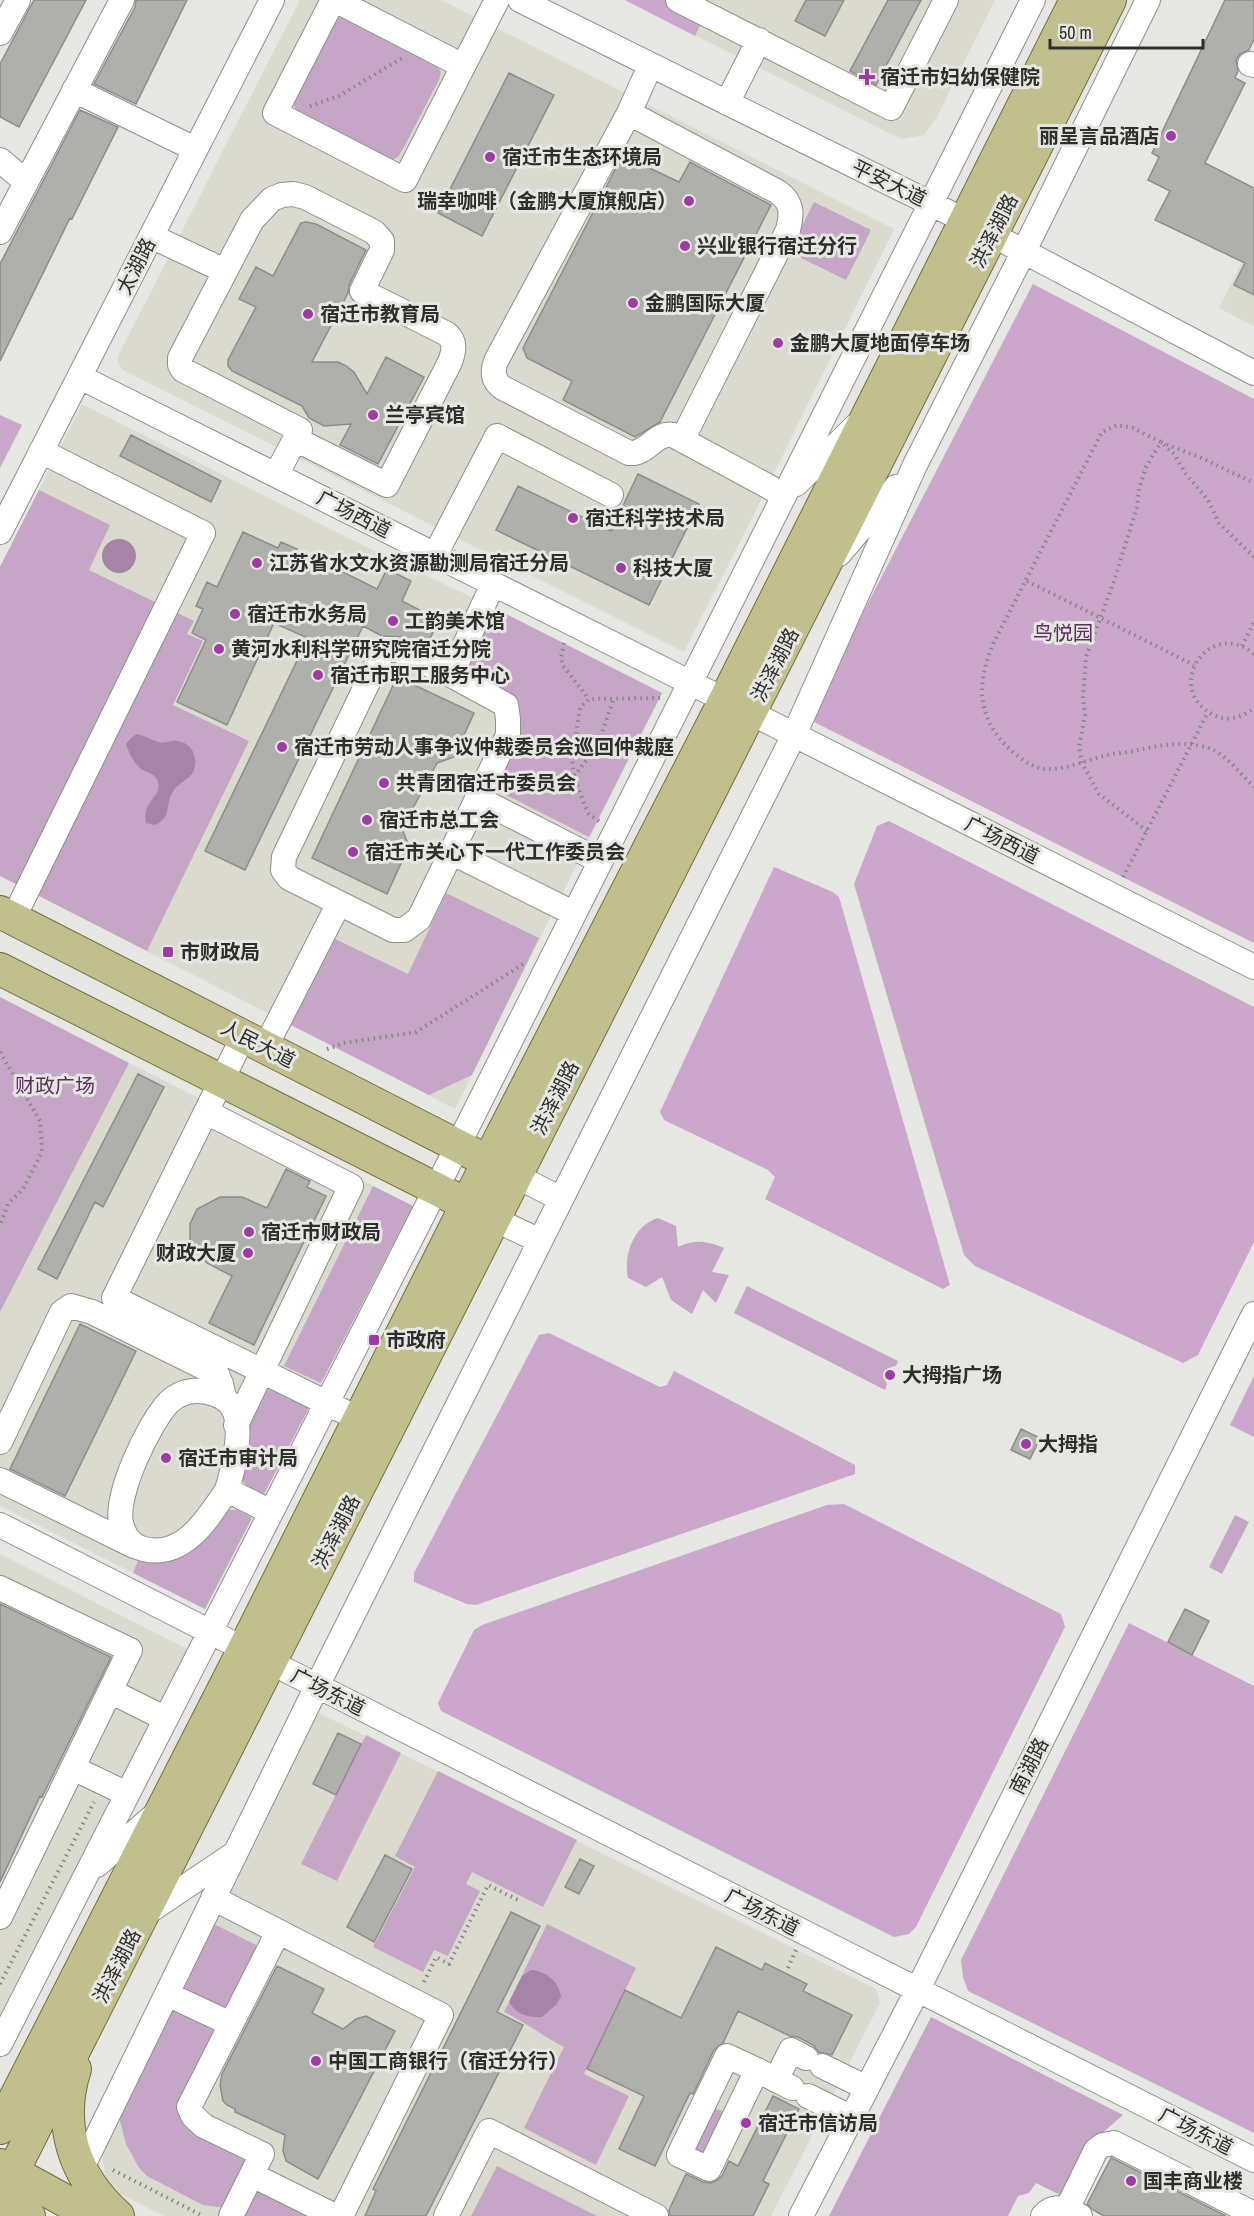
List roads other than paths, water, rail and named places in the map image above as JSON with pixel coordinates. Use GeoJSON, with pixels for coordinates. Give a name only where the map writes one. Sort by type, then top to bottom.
{"type":"FeatureCollection","features":[{"type":"Feature","properties":{"kind":"main road","name":"洪泽湖路"},"geometry":{"type":"LineString","coordinates":[[4,2178],[92,2017],[142,1917],[359,1419],[466,1204],[738,707],[818,579],[979,228],[1076,0]]}},
{"type":"Feature","properties":{"kind":"main road","name":"洪泽湖路"},"geometry":{"type":"LineString","coordinates":[[0,2128],[163,1808],[257,1656],[516,1176],[738,707],[870,413],[1110,0]]}},
{"type":"Feature","properties":{"kind":"main road","name":"人民大道"},"geometry":{"type":"LineString","coordinates":[[6,916],[516,1176]]}},
{"type":"Feature","properties":{"kind":"main road"},"geometry":{"type":"LineString","coordinates":[[0,969],[494,1218]]}},
{"type":"Feature","properties":{"kind":"main road"},"geometry":{"type":"LineString","coordinates":[[0,2087],[9,2081],[30,2054],[64,2002]]}},
{"type":"Feature","properties":{"kind":"main road"},"geometry":{"type":"LineString","coordinates":[[92,2017],[69,2088],[68,2109],[72,2149],[80,2172],[100,2200],[118,2216]]}},
{"type":"Feature","properties":{"kind":"main road"},"geometry":{"type":"LineString","coordinates":[[4,2178],[93,2216]]}},
{"type":"Feature","properties":{"kind":"main road"},"geometry":{"type":"LineString","coordinates":[[0,2202],[29,2216]]}},
{"type":"Feature","properties":{"kind":"street"},"geometry":{"type":"LineString","coordinates":[[0,33],[18,0]]}},
{"type":"Feature","properties":{"kind":"street"},"geometry":{"type":"LineString","coordinates":[[0,232],[122,0]]}},
{"type":"Feature","properties":{"kind":"street","name":"太湖路"},"geometry":{"type":"LineString","coordinates":[[0,532],[272,0]]}},
{"type":"Feature","properties":{"kind":"street"},"geometry":{"type":"LineString","coordinates":[[463,66],[334,0],[275,113],[405,180],[497,0]]}},
{"type":"Feature","properties":{"kind":"street","name":"平安大道"},"geometry":{"type":"LineString","coordinates":[[520,0],[930,203],[1254,373]]}},
{"type":"Feature","properties":{"kind":"street"},"geometry":{"type":"LineString","coordinates":[[678,0],[891,108],[946,0]]}},
{"type":"Feature","properties":{"kind":"street"},"geometry":{"type":"LineString","coordinates":[[0,2044],[436,1189],[1033,0]]}},
{"type":"Feature","properties":{"kind":"street"},"geometry":{"type":"LineString","coordinates":[[80,2172],[317,1686],[794,735],[915,465],[1148,0]]}},
{"type":"Feature","properties":{"kind":"street"},"geometry":{"type":"LineString","coordinates":[[727,103],[759,40]]}},
{"type":"Feature","properties":{"kind":"street"},"geometry":{"type":"LineString","coordinates":[[650,66],[628,113],[496,361],[493,373],[503,388],[629,453],[639,452],[660,436],[667,434],[783,496]]}},
{"type":"Feature","properties":{"kind":"street"},"geometry":{"type":"LineString","coordinates":[[74,90],[195,150]]}},
{"type":"Feature","properties":{"kind":"street"},"geometry":{"type":"LineString","coordinates":[[628,113],[778,192],[786,198],[791,207],[788,231],[682,440]]}},
{"type":"Feature","properties":{"kind":"street"},"geometry":{"type":"LineString","coordinates":[[0,160],[26,182]]}},
{"type":"Feature","properties":{"kind":"street"},"geometry":{"type":"LineString","coordinates":[[276,475],[295,439],[300,430],[183,370],[180,358],[252,219],[272,199],[293,194],[305,196],[367,227],[382,241],[382,250],[362,291],[441,331],[451,338],[454,349],[450,362],[387,485],[295,439]]}},
{"type":"Feature","properties":{"kind":"street"},"geometry":{"type":"LineString","coordinates":[[151,236],[225,272]]}},
{"type":"Feature","properties":{"kind":"street","name":"广场西道"},"geometry":{"type":"LineString","coordinates":[[80,377],[569,622],[686,691],[738,707],[1254,967]]}},
{"type":"Feature","properties":{"kind":"street"},"geometry":{"type":"LineString","coordinates":[[783,496],[870,413]]}},
{"type":"Feature","properties":{"kind":"street"},"geometry":{"type":"LineString","coordinates":[[435,555],[497,436],[611,495]]}},
{"type":"Feature","properties":{"kind":"street"},"geometry":{"type":"LineString","coordinates":[[6,916],[203,532],[42,451]]}},
{"type":"Feature","properties":{"kind":"street"},"geometry":{"type":"LineString","coordinates":[[818,579],[915,465]]}},
{"type":"Feature","properties":{"kind":"street"},"geometry":{"type":"LineString","coordinates":[[451,675],[493,584]]}},
{"type":"Feature","properties":{"kind":"street"},"geometry":{"type":"LineString","coordinates":[[386,649],[398,650],[451,675],[506,705],[508,735],[419,919],[404,930],[393,930],[289,878],[283,870],[284,857],[381,655],[386,649]]}},
{"type":"Feature","properties":{"kind":"street"},"geometry":{"type":"LineString","coordinates":[[477,798],[600,861]]}},
{"type":"Feature","properties":{"kind":"street"},"geometry":{"type":"LineString","coordinates":[[451,852],[573,913]]}},
{"type":"Feature","properties":{"kind":"street"},"geometry":{"type":"LineString","coordinates":[[339,903],[254,1042],[221,1081],[114,1298],[359,1419]]}},
{"type":"Feature","properties":{"kind":"street"},"geometry":{"type":"LineString","coordinates":[[206,1112],[351,1186],[236,1425]]}},
{"type":"Feature","properties":{"kind":"street"},"geometry":{"type":"LineString","coordinates":[[516,1176],[561,1199]]}},
{"type":"Feature","properties":{"kind":"street"},"geometry":{"type":"LineString","coordinates":[[494,1218],[540,1241]]}},
{"type":"Feature","properties":{"kind":"street"},"geometry":{"type":"LineString","coordinates":[[0,1442],[62,1312],[70,1306],[92,1312],[216,1374],[224,1398],[234,1410],[236,1425],[236,1455],[227,1490],[207,1520],[191,1537],[177,1547],[146,1550],[134,1546],[0,1480]]}},
{"type":"Feature","properties":{"kind":"street","name":"南湖路"},"geometry":{"type":"LineString","coordinates":[[801,2216],[917,1991],[1254,1314]]}},
{"type":"Feature","properties":{"kind":"street"},"geometry":{"type":"LineString","coordinates":[[134,1546],[126,1537],[121,1523],[124,1491],[154,1421],[171,1401],[192,1390],[224,1398]]}},
{"type":"Feature","properties":{"kind":"street"},"geometry":{"type":"LineString","coordinates":[[227,1490],[271,1512]]}},
{"type":"Feature","properties":{"kind":"street","name":"广场东道"},"geometry":{"type":"LineString","coordinates":[[0,1525],[1254,2160]]}},
{"type":"Feature","properties":{"kind":"street"},"geometry":{"type":"LineString","coordinates":[[0,1588],[130,1650],[0,1917]]}},
{"type":"Feature","properties":{"kind":"street"},"geometry":{"type":"LineString","coordinates":[[110,1691],[166,1719]]}},
{"type":"Feature","properties":{"kind":"street"},"geometry":{"type":"LineString","coordinates":[[73,1768],[127,1794]]}},
{"type":"Feature","properties":{"kind":"street"},"geometry":{"type":"LineString","coordinates":[[87,1874],[163,1808]]}},
{"type":"Feature","properties":{"kind":"street"},"geometry":{"type":"LineString","coordinates":[[142,1917],[235,1853]]}},
{"type":"Feature","properties":{"kind":"street"},"geometry":{"type":"LineString","coordinates":[[213,1898],[441,2015],[341,2216]]}},
{"type":"Feature","properties":{"kind":"street"},"geometry":{"type":"LineString","coordinates":[[231,2216],[262,2154],[204,2126],[193,2116],[189,2107],[278,1932]]}},
{"type":"Feature","properties":{"kind":"street"},"geometry":{"type":"LineString","coordinates":[[167,1994],[231,2024]]}},
{"type":"Feature","properties":{"kind":"street"},"geometry":{"type":"LineString","coordinates":[[852,2118],[783,2083],[791,2050],[867,2088]]}},
{"type":"Feature","properties":{"kind":"street"},"geometry":{"type":"LineString","coordinates":[[446,2216],[489,2131],[656,2216]]}},
{"type":"Feature","properties":{"kind":"street"},"geometry":{"type":"LineString","coordinates":[[1043,2216],[1049,2209],[1057,2208],[1073,2213],[1096,2150],[1103,2145],[1114,2143],[1254,2214]]}},
{"type":"Feature","properties":{"kind":"street"},"geometry":{"type":"LineString","coordinates":[[252,2175],[335,2216]]}},
{"type":"Feature","properties":{"kind":"place","name":"宿迁市妇幼保健院"},"geometry":{"type":"Point","coordinates":[867,77]}},
{"type":"Feature","properties":{"kind":"place","name":"丽呈言品酒店"},"geometry":{"type":"Point","coordinates":[1171,136]}},
{"type":"Feature","properties":{"kind":"place","name":"宿迁市生态环境局"},"geometry":{"type":"Point","coordinates":[490,157]}},
{"type":"Feature","properties":{"kind":"place","name":"瑞幸咖啡（金鹏大厦旗舰店）"},"geometry":{"type":"Point","coordinates":[689,201]}},
{"type":"Feature","properties":{"kind":"place","name":"兴业银行宿迁分行"},"geometry":{"type":"Point","coordinates":[685,246]}},
{"type":"Feature","properties":{"kind":"place","name":"金鹏国际大厦"},"geometry":{"type":"Point","coordinates":[633,303]}},
{"type":"Feature","properties":{"kind":"place","name":"宿迁市教育局"},"geometry":{"type":"Point","coordinates":[308,314]}},
{"type":"Feature","properties":{"kind":"place","name":"金鹏大厦地面停车场"},"geometry":{"type":"Point","coordinates":[778,343]}},
{"type":"Feature","properties":{"kind":"place","name":"兰亭宾馆"},"geometry":{"type":"Point","coordinates":[373,415]}},
{"type":"Feature","properties":{"kind":"place","name":"宿迁科学技术局"},"geometry":{"type":"Point","coordinates":[573,518]}},
{"type":"Feature","properties":{"kind":"place","name":"江苏省水文水资源勘测局宿迁分局"},"geometry":{"type":"Point","coordinates":[257,563]}},
{"type":"Feature","properties":{"kind":"place","name":"科技大厦"},"geometry":{"type":"Point","coordinates":[621,568]}},
{"type":"Feature","properties":{"kind":"place","name":"宿迁市水务局"},"geometry":{"type":"Point","coordinates":[235,614]}},
{"type":"Feature","properties":{"kind":"place","name":"工韵美术馆"},"geometry":{"type":"Point","coordinates":[393,621]}},
{"type":"Feature","properties":{"kind":"place","name":"黄河水利科学研究院宿迁分院"},"geometry":{"type":"Point","coordinates":[219,649]}},
{"type":"Feature","properties":{"kind":"place","name":"宿迁市职工服务中心"},"geometry":{"type":"Point","coordinates":[318,675]}},
{"type":"Feature","properties":{"kind":"place","name":"宿迁市劳动人事争议仲裁委员会巡回仲裁庭"},"geometry":{"type":"Point","coordinates":[282,747]}},
{"type":"Feature","properties":{"kind":"place","name":"共青团宿迁市委员会"},"geometry":{"type":"Point","coordinates":[384,783]}},
{"type":"Feature","properties":{"kind":"place","name":"宿迁市总工会"},"geometry":{"type":"Point","coordinates":[367,820]}},
{"type":"Feature","properties":{"kind":"place","name":"宿迁市关心下一代工作委员会"},"geometry":{"type":"Point","coordinates":[353,852]}},
{"type":"Feature","properties":{"kind":"place","name":"市财政局"},"geometry":{"type":"Point","coordinates":[168,952]}},
{"type":"Feature","properties":{"kind":"place","name":"宿迁市财政局"},"geometry":{"type":"Point","coordinates":[249,1232]}},
{"type":"Feature","properties":{"kind":"place","name":"财政大厦"},"geometry":{"type":"Point","coordinates":[248,1253]}},
{"type":"Feature","properties":{"kind":"place","name":"市政府"},"geometry":{"type":"Point","coordinates":[374,1340]}},
{"type":"Feature","properties":{"kind":"place","name":"大拇指广场"},"geometry":{"type":"Point","coordinates":[890,1375]}},
{"type":"Feature","properties":{"kind":"place","name":"大拇指"},"geometry":{"type":"Point","coordinates":[1026,1444]}},
{"type":"Feature","properties":{"kind":"place","name":"宿迁市审计局"},"geometry":{"type":"Point","coordinates":[166,1458]}},
{"type":"Feature","properties":{"kind":"place","name":"中国工商银行（宿迁分行）"},"geometry":{"type":"Point","coordinates":[316,2061]}},
{"type":"Feature","properties":{"kind":"place","name":"宿迁市信访局"},"geometry":{"type":"Point","coordinates":[746,2123]}},
{"type":"Feature","properties":{"kind":"place","name":"国丰商业楼"},"geometry":{"type":"Point","coordinates":[1131,2181]}},
{"type":"Feature","properties":{"kind":"park label","name":"鸟悦园"},"geometry":{"type":"Point","coordinates":[1063,633]}},
{"type":"Feature","properties":{"kind":"park label","name":"财政广场"},"geometry":{"type":"Point","coordinates":[55,1086]}}]}
